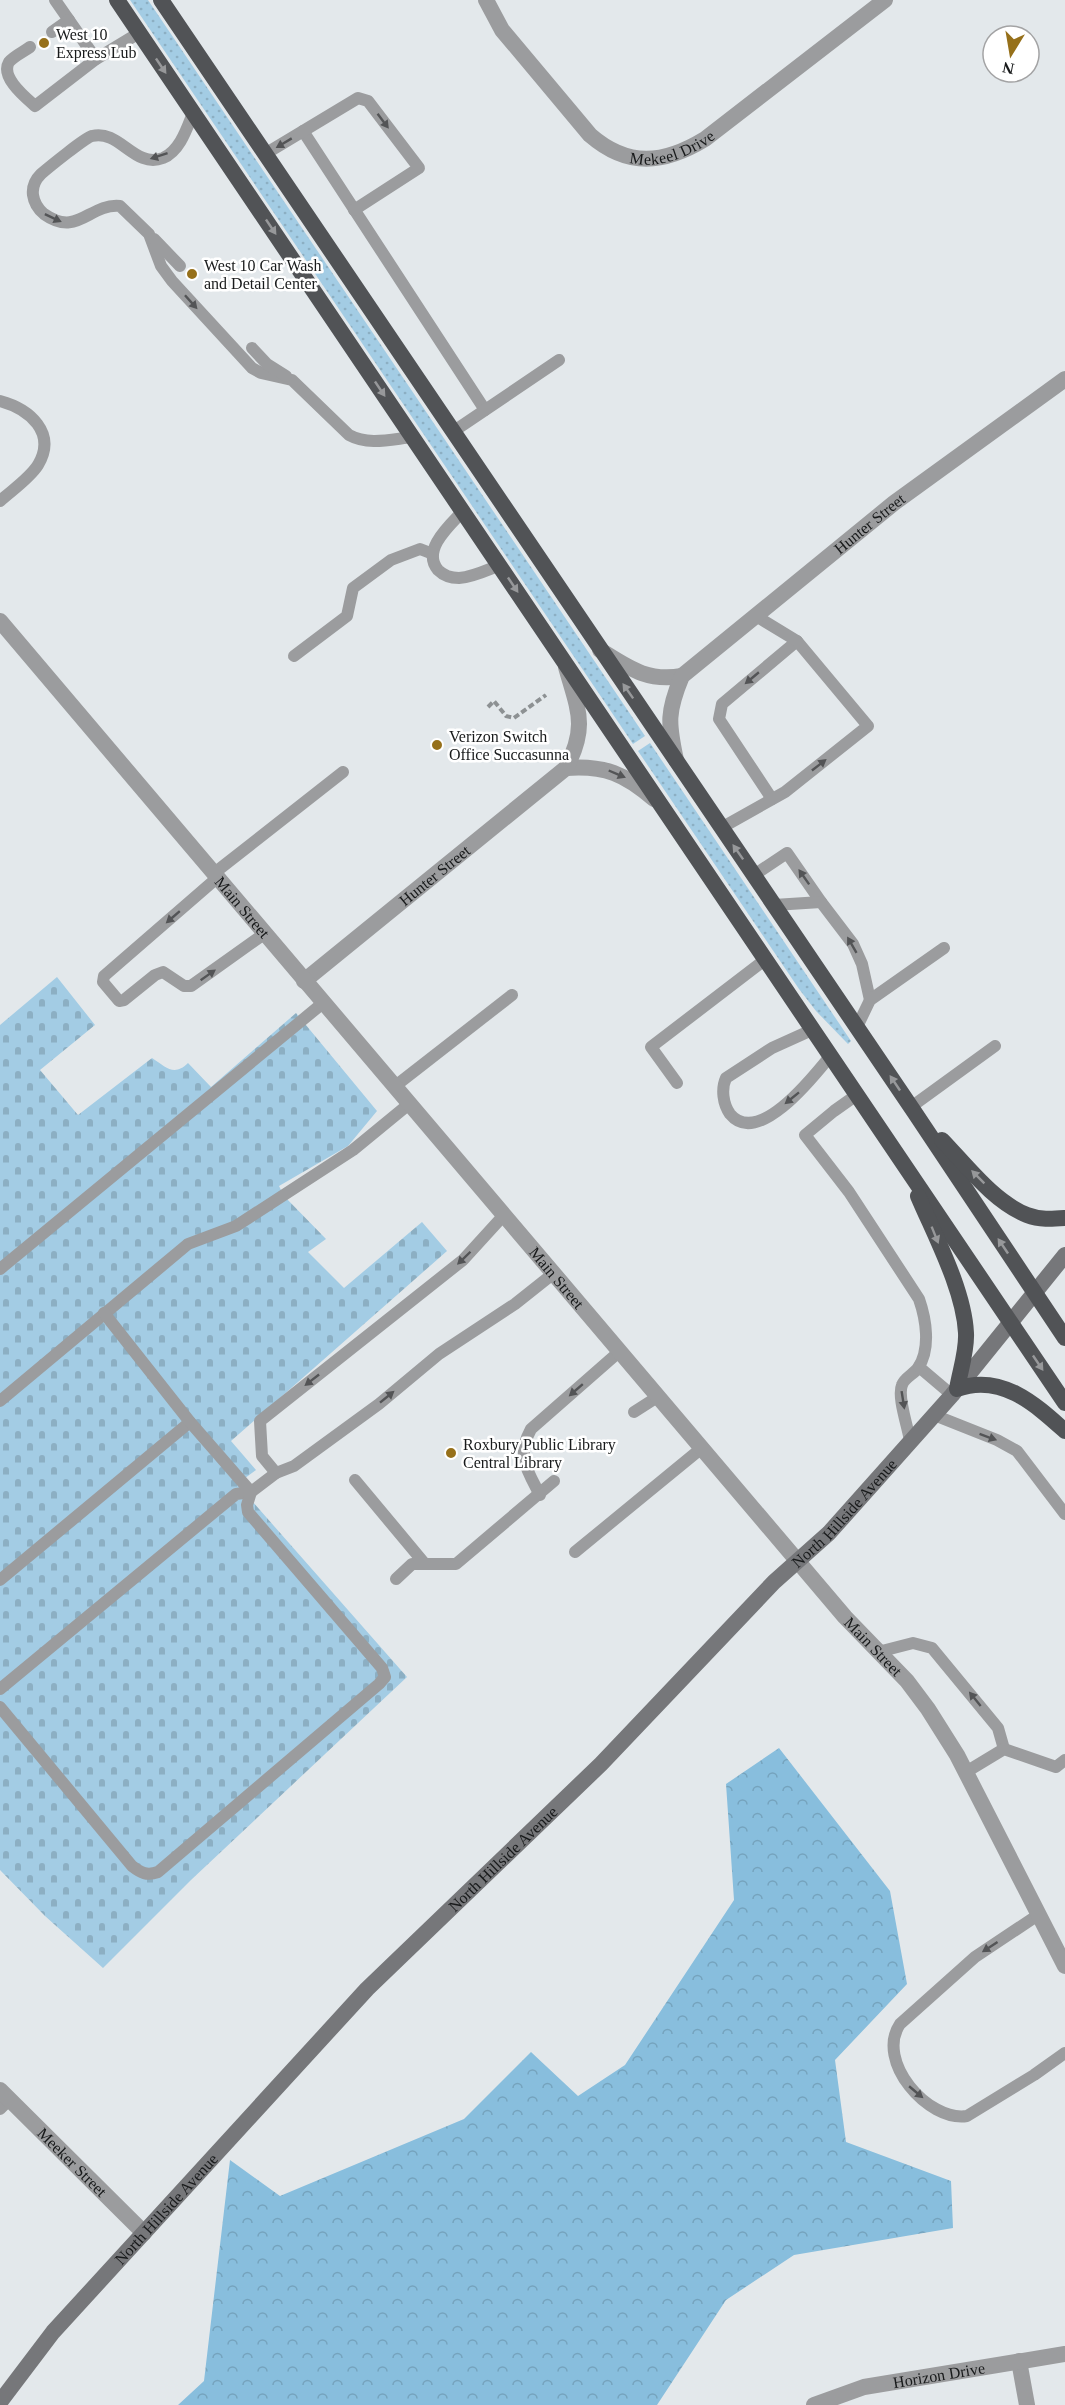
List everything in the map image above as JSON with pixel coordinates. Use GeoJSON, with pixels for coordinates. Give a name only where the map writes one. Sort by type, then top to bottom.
{"type":"FeatureCollection","features":[{"type":"Feature","properties":{"kind":"highway"},"geometry":{"type":"LineString","coordinates":[[117,0],[1065,1402]]}},
{"type":"Feature","properties":{"kind":"highway"},"geometry":{"type":"LineString","coordinates":[[167,2],[265,154],[1065,1338]]}},
{"type":"Feature","properties":{"kind":"highway"},"geometry":{"type":"LineString","coordinates":[[913,1110],[1004,1201],[1027,1215],[1038,1218],[1065,1218]]}},
{"type":"Feature","properties":{"kind":"highway"},"geometry":{"type":"LineString","coordinates":[[904,1162],[959,1295],[964,1317],[965,1348],[955,1392]]}},
{"type":"Feature","properties":{"kind":"highway"},"geometry":{"type":"LineString","coordinates":[[955,1392],[974,1384],[1005,1388],[1021,1395],[1065,1431]]}},
{"type":"Feature","properties":{"kind":"main road","name":"North Hillside Avenue"},"geometry":{"type":"LineString","coordinates":[[0,2402],[53,2332],[367,1989],[601,1764],[774,1582],[830,1533],[955,1392],[1065,1255]]}},
{"type":"Feature","properties":{"kind":"street","name":"Mekeel Drive"},"geometry":{"type":"LineString","coordinates":[[486,0],[501,30],[590,135],[603,147],[634,159],[649,159],[678,153],[705,139],[885,0]]}},
{"type":"Feature","properties":{"kind":"street","name":"Hunter Street"},"geometry":{"type":"LineString","coordinates":[[676,760],[669,729],[669,717],[672,699],[682,676],[894,503],[1065,379]]}},
{"type":"Feature","properties":{"kind":"street","name":"Main Street"},"geometry":{"type":"LineString","coordinates":[[0,621],[798,1561],[907,1682],[928,1709],[966,1773],[1065,1966]]}},
{"type":"Feature","properties":{"kind":"street"},"geometry":{"type":"LineString","coordinates":[[599,650],[644,675],[665,679],[682,676]]}},
{"type":"Feature","properties":{"kind":"street","name":"Hunter Street"},"geometry":{"type":"LineString","coordinates":[[304,981],[566,768],[577,748],[580,725],[566,664]]}},
{"type":"Feature","properties":{"kind":"street"},"geometry":{"type":"LineString","coordinates":[[566,768],[587,766],[605,769],[638,785],[660,803]]}},
{"type":"Feature","properties":{"kind":"street","name":"Meeker Street"},"geometry":{"type":"LineString","coordinates":[[3,2099],[144,2233]]}},
{"type":"Feature","properties":{"kind":"street","name":"Horizon Drive"},"geometry":{"type":"LineString","coordinates":[[814,2405],[864,2387],[1065,2354]]}},
{"type":"Feature","properties":{"kind":"street"},"geometry":{"type":"LineString","coordinates":[[1020,2361],[1027,2405]]}},
{"type":"Feature","properties":{"kind":"lane"},"geometry":{"type":"LineString","coordinates":[[55,0],[96,59]]}},
{"type":"Feature","properties":{"kind":"lane"},"geometry":{"type":"LineString","coordinates":[[52,32],[69,20]]}},
{"type":"Feature","properties":{"kind":"lane"},"geometry":{"type":"LineString","coordinates":[[30,48],[10,61],[6,68],[12,83],[35,106],[96,59],[139,33]]}},
{"type":"Feature","properties":{"kind":"lane"},"geometry":{"type":"LineString","coordinates":[[265,154],[358,98],[368,101],[418,168],[354,210]]}},
{"type":"Feature","properties":{"kind":"lane"},"geometry":{"type":"LineString","coordinates":[[180,266],[120,206],[109,205],[78,222],[67,223],[54,220],[39,210],[33,197],[33,185],[39,175],[91,136],[107,136],[140,158],[149,160],[164,158],[176,147],[193,113]]}},
{"type":"Feature","properties":{"kind":"lane"},"geometry":{"type":"LineString","coordinates":[[303,131],[485,410]]}},
{"type":"Feature","properties":{"kind":"lane"},"geometry":{"type":"LineString","coordinates":[[149,234],[160,266],[252,368],[261,374],[292,380]]}},
{"type":"Feature","properties":{"kind":"lane"},"geometry":{"type":"LineString","coordinates":[[252,348],[267,364],[292,380],[349,435],[367,442],[412,437]]}},
{"type":"Feature","properties":{"kind":"lane"},"geometry":{"type":"LineString","coordinates":[[454,431],[559,360]]}},
{"type":"Feature","properties":{"kind":"lane"},"geometry":{"type":"LineString","coordinates":[[0,401],[15,405],[36,422],[42,429],[45,451],[36,468],[0,501]]}},
{"type":"Feature","properties":{"kind":"lane"},"geometry":{"type":"LineString","coordinates":[[463,511],[444,532],[432,554],[434,564],[442,574],[456,578],[500,566]]}},
{"type":"Feature","properties":{"kind":"lane"},"geometry":{"type":"LineString","coordinates":[[294,656],[347,616],[352,588],[391,560],[420,549],[432,554]]}},
{"type":"Feature","properties":{"kind":"lane"},"geometry":{"type":"LineString","coordinates":[[722,828],[785,792],[868,726],[797,641],[756,616]]}},
{"type":"Feature","properties":{"kind":"lane"},"geometry":{"type":"LineString","coordinates":[[772,799],[719,719],[722,704],[797,641]]}},
{"type":"Feature","properties":{"kind":"lane"},"geometry":{"type":"LineString","coordinates":[[264,934],[191,986],[184,986],[163,972],[155,975],[124,1000],[119,1001],[103,982],[104,976],[215,876],[344,772]]}},
{"type":"Feature","properties":{"kind":"lane"},"geometry":{"type":"LineString","coordinates":[[754,876],[786,853],[839,924],[862,963],[870,1000]]}},
{"type":"Feature","properties":{"kind":"lane"},"geometry":{"type":"LineString","coordinates":[[774,905],[821,902]]}},
{"type":"Feature","properties":{"kind":"lane"},"geometry":{"type":"LineString","coordinates":[[856,1027],[870,1000],[944,948]]}},
{"type":"Feature","properties":{"kind":"lane"},"geometry":{"type":"LineString","coordinates":[[677,1083],[651,1047],[766,959]]}},
{"type":"Feature","properties":{"kind":"lane"},"geometry":{"type":"LineString","coordinates":[[394,1087],[512,995]]}},
{"type":"Feature","properties":{"kind":"lane"},"geometry":{"type":"LineString","coordinates":[[0,1269],[323,1002]]}},
{"type":"Feature","properties":{"kind":"lane"},"geometry":{"type":"LineString","coordinates":[[814,1029],[772,1048],[726,1078],[723,1091],[729,1112],[742,1124],[760,1121],[799,1093],[831,1055]]}},
{"type":"Feature","properties":{"kind":"lane"},"geometry":{"type":"LineString","coordinates":[[913,1110],[995,1046]]}},
{"type":"Feature","properties":{"kind":"lane"},"geometry":{"type":"LineString","coordinates":[[858,1094],[834,1111],[806,1136],[827,1167],[849,1192],[919,1299],[924,1313],[926,1333],[919,1367],[902,1384],[900,1398],[910,1441]]}},
{"type":"Feature","properties":{"kind":"lane"},"geometry":{"type":"LineString","coordinates":[[0,1401],[188,1244],[236,1226],[353,1150],[409,1104]]}},
{"type":"Feature","properties":{"kind":"lane"},"geometry":{"type":"LineString","coordinates":[[276,1473],[262,1456],[260,1421],[463,1260],[504,1215]]}},
{"type":"Feature","properties":{"kind":"lane"},"geometry":{"type":"LineString","coordinates":[[0,1689],[236,1494],[251,1492],[276,1473],[294,1466],[379,1404],[439,1354],[515,1304],[554,1273]]}},
{"type":"Feature","properties":{"kind":"lane"},"geometry":{"type":"LineString","coordinates":[[104,1313],[190,1422],[251,1492]]}},
{"type":"Feature","properties":{"kind":"lane"},"geometry":{"type":"LineString","coordinates":[[540,1495],[523,1462],[524,1440],[531,1428],[620,1351]]}},
{"type":"Feature","properties":{"kind":"lane"},"geometry":{"type":"LineString","coordinates":[[919,1367],[955,1392]]}},
{"type":"Feature","properties":{"kind":"lane"},"geometry":{"type":"LineString","coordinates":[[634,1412],[659,1396]]}},
{"type":"Feature","properties":{"kind":"lane"},"geometry":{"type":"LineString","coordinates":[[934,1415],[997,1440],[1017,1451],[1065,1514]]}},
{"type":"Feature","properties":{"kind":"lane"},"geometry":{"type":"LineString","coordinates":[[0,1580],[190,1422]]}},
{"type":"Feature","properties":{"kind":"lane"},"geometry":{"type":"LineString","coordinates":[[575,1552],[703,1447]]}},
{"type":"Feature","properties":{"kind":"lane"},"geometry":{"type":"LineString","coordinates":[[355,1480],[425,1564]]}},
{"type":"Feature","properties":{"kind":"lane"},"geometry":{"type":"LineString","coordinates":[[396,1579],[412,1564],[456,1564],[554,1481]]}},
{"type":"Feature","properties":{"kind":"lane"},"geometry":{"type":"LineString","coordinates":[[0,1707],[132,1866],[146,1874],[158,1872],[379,1684],[385,1677],[382,1668],[248,1512],[247,1505],[251,1492]]}},
{"type":"Feature","properties":{"kind":"lane"},"geometry":{"type":"LineString","coordinates":[[878,1652],[913,1643],[933,1648],[998,1728],[1004,1749]]}},
{"type":"Feature","properties":{"kind":"lane"},"geometry":{"type":"LineString","coordinates":[[1004,1749],[1056,1767],[1065,1760]]}},
{"type":"Feature","properties":{"kind":"lane"},"geometry":{"type":"LineString","coordinates":[[966,1773],[1004,1749]]}},
{"type":"Feature","properties":{"kind":"lane"},"geometry":{"type":"LineString","coordinates":[[1038,1915],[975,1957],[900,2024],[893,2039],[893,2054],[908,2086],[940,2113],[960,2117],[967,2116],[1065,2053]]}},
{"type":"Feature","properties":{"kind":"path"},"geometry":{"type":"LineString","coordinates":[[488,707],[494,701],[510,719],[546,694]]}},
{"type":"Feature","properties":{"kind":"green space"},"geometry":{"type":"Polygon","coordinates":[[[130,0],[148,0],[645,736],[633,744],[130,0]]]}},
{"type":"Feature","properties":{"kind":"green space"},"geometry":{"type":"Polygon","coordinates":[[[650,743],[851,1041],[848,1044],[816,1011],[799,989],[638,751],[650,743]]]}},
{"type":"Feature","properties":{"kind":"green space"},"geometry":{"type":"Polygon","coordinates":[[[57,977],[95,1025],[40,1070],[78,1115],[152,1058],[174,1070],[188,1063],[211,1087],[296,1013],[377,1111],[348,1146],[279,1186],[284,1196],[326,1239],[308,1252],[344,1288],[422,1222],[447,1251],[231,1441],[256,1470],[237,1484],[407,1677],[191,1880],[103,1968],[45,1916],[0,1870],[0,1025],[57,977]]]}},
{"type":"Feature","properties":{"kind":"green space"},"geometry":{"type":"Polygon","coordinates":[[[779,1748],[890,1891],[907,1984],[835,2060],[846,2142],[951,2181],[953,2228],[794,2255],[726,2300],[657,2405],[178,2405],[204,2381],[230,2160],[280,2196],[464,2119],[531,2052],[578,2096],[625,2065],[734,1900],[726,1784],[779,1748]]]}},
{"type":"Feature","properties":{"kind":"place","name":"West 10 Express Lub"},"geometry":{"type":"Point","coordinates":[44,43]}},
{"type":"Feature","properties":{"kind":"place","name":"West 10 Car Wash and Detail Center"},"geometry":{"type":"Point","coordinates":[192,274]}},
{"type":"Feature","properties":{"kind":"place","name":"Verizon Switch Office Succasunna"},"geometry":{"type":"Point","coordinates":[437,745]}},
{"type":"Feature","properties":{"kind":"place","name":"Roxbury Public Library Central Library"},"geometry":{"type":"Point","coordinates":[451,1453]}}]}
